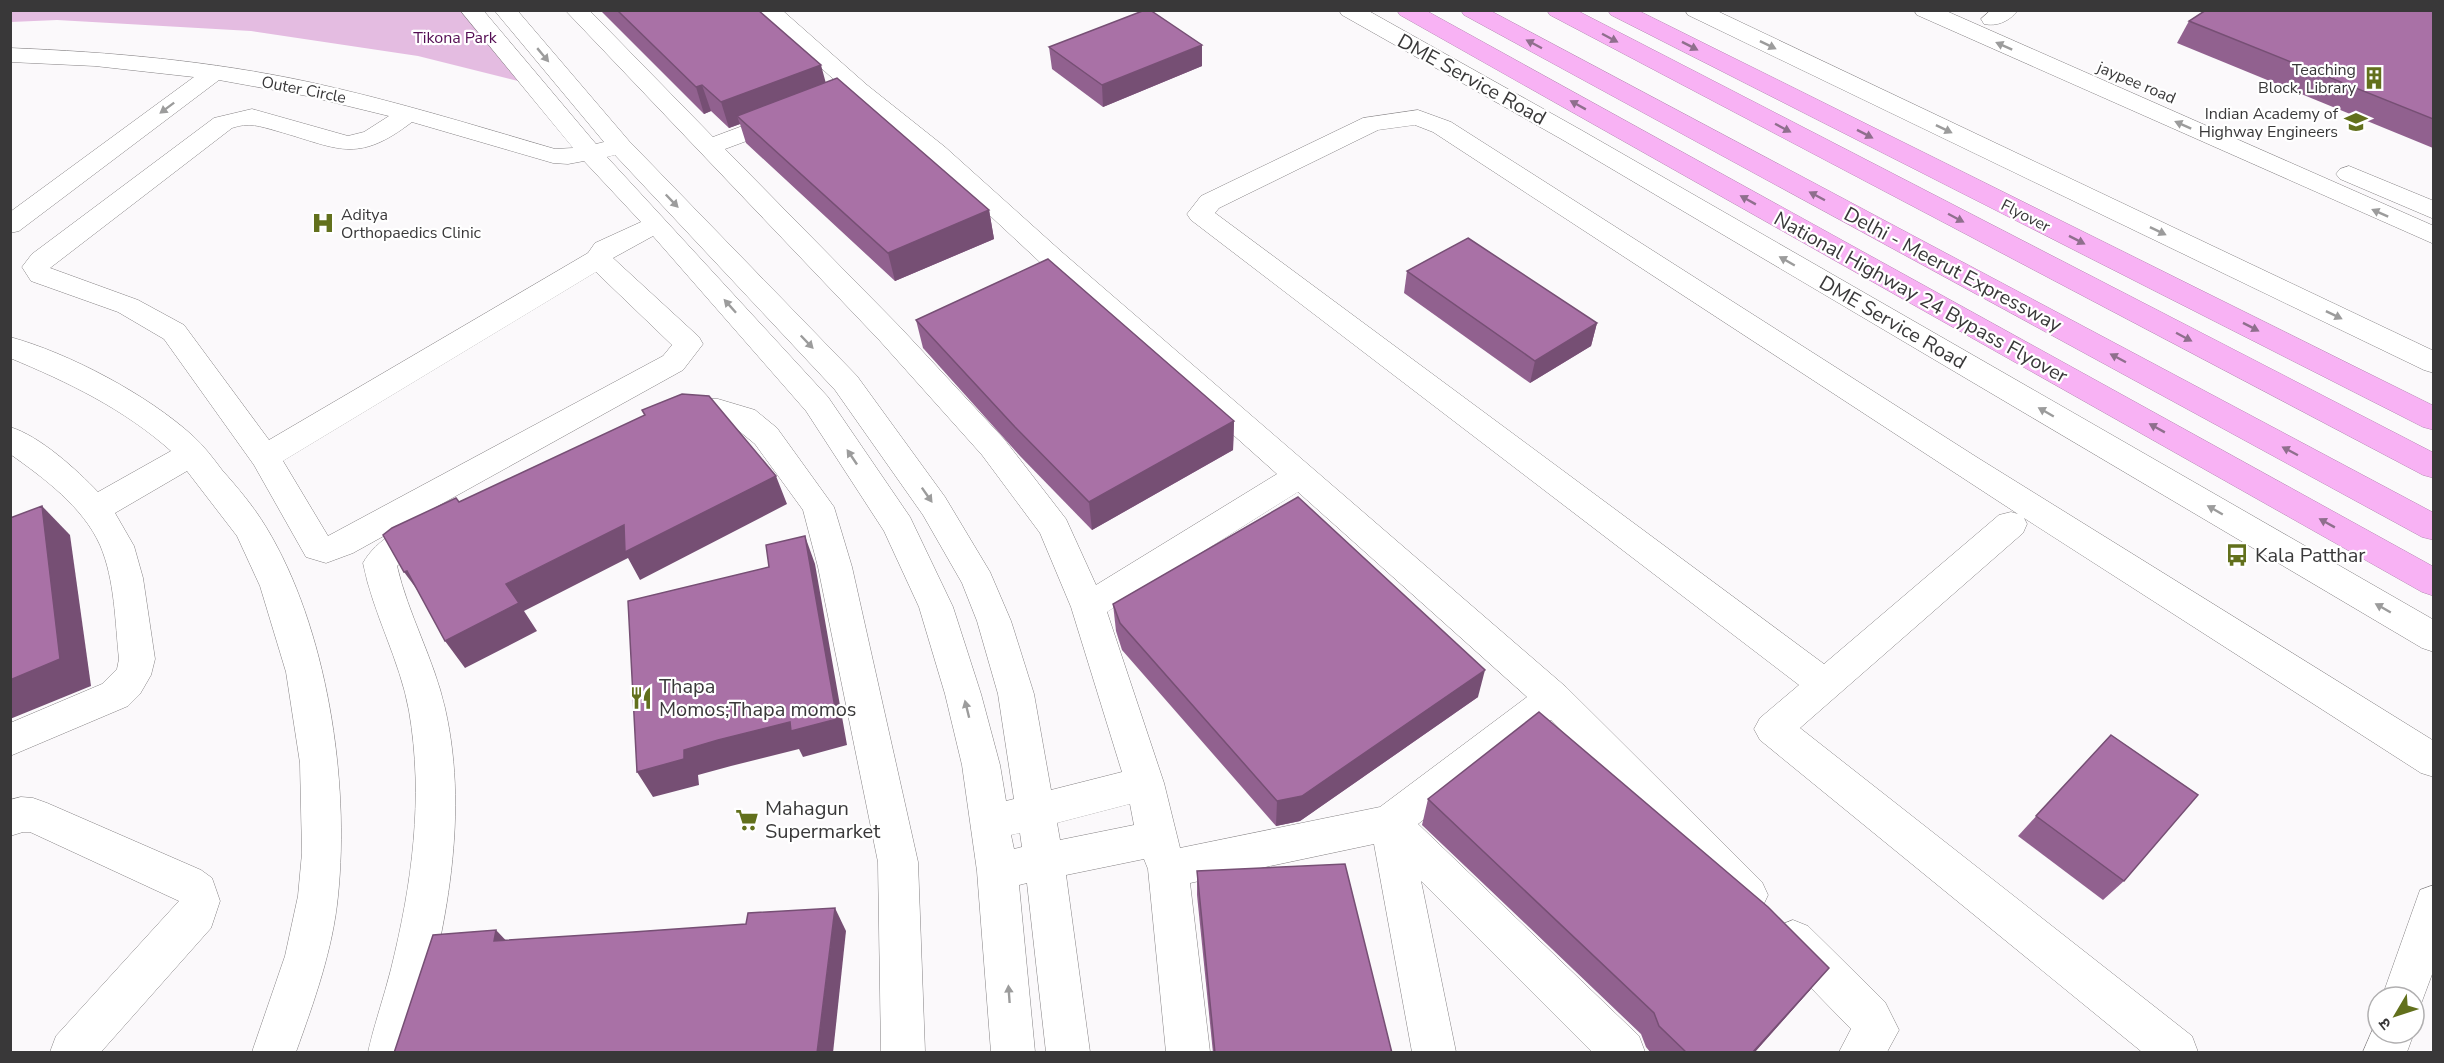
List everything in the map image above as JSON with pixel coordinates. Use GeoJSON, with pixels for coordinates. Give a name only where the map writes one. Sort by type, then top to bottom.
{"type":"FeatureCollection","features":[{"type":"Feature","properties":{"kind":"highway","name":"National Highway 24 Bypass Flyover"},"geometry":{"type":"LineString","coordinates":[[1408,10],[2433,583]]}},
{"type":"Feature","properties":{"kind":"highway","name":"Delhi - Meerut Expressway"},"geometry":{"type":"LineString","coordinates":[[1472,10],[2433,528]]}},
{"type":"Feature","properties":{"kind":"highway"},"geometry":{"type":"LineString","coordinates":[[1558,10],[2433,467]]}},
{"type":"Feature","properties":{"kind":"highway","name":"Flyover"},"geometry":{"type":"LineString","coordinates":[[1619,10],[2433,419]]}},
{"type":"Feature","properties":{"kind":"street"},"geometry":{"type":"LineString","coordinates":[[471,10],[606,150],[846,383],[934,506],[978,581],[1016,694],[1044,861],[1068,1053]]}},
{"type":"Feature","properties":{"kind":"street"},"geometry":{"type":"LineString","coordinates":[[505,10],[657,224],[817,404],[898,526],[936,607],[963,694],[981,765],[997,871],[1013,1053]]}},
{"type":"Feature","properties":{"kind":"street"},"geometry":{"type":"LineString","coordinates":[[576,10],[709,147],[901,329],[1054,528],[1088,607],[1145,783],[1163,854],[1188,1053]]}},
{"type":"Feature","properties":{"kind":"street"},"geometry":{"type":"LineString","coordinates":[[768,10],[849,94],[936,152],[1042,264],[1299,476],[1552,698],[1870,1017],[1877,1030],[1861,1053]]}},
{"type":"Feature","properties":{"kind":"street","name":"DME Service Road"},"geometry":{"type":"LineString","coordinates":[[1350,10],[1572,135],[2433,638]]}},
{"type":"Feature","properties":{"kind":"street"},"geometry":{"type":"LineString","coordinates":[[1696,10],[2433,363]]}},
{"type":"Feature","properties":{"kind":"street"},"geometry":{"type":"LineString","coordinates":[[1925,10],[2433,236]]}},
{"type":"Feature","properties":{"kind":"street","name":"jaypee road"},"geometry":{"type":"LineString","coordinates":[[1991,13],[2433,211]]}},
{"type":"Feature","properties":{"kind":"street","name":"Outer Circle"},"geometry":{"type":"LineString","coordinates":[[10,55],[116,62],[214,73],[346,97],[553,156],[568,158],[606,150]]}},
{"type":"Feature","properties":{"kind":"street"},"geometry":{"type":"LineString","coordinates":[[10,225],[214,73]]}},
{"type":"Feature","properties":{"kind":"street"},"geometry":{"type":"LineString","coordinates":[[709,147],[806,110]]}},
{"type":"Feature","properties":{"kind":"street"},"geometry":{"type":"LineString","coordinates":[[408,113],[367,142],[358,143],[347,143],[252,116],[232,119],[223,123],[42,260],[36,267],[41,274],[128,306],[174,332],[265,457],[318,548],[326,550],[341,544],[673,363],[689,344],[598,259]]}},
{"type":"Feature","properties":{"kind":"street"},"geometry":{"type":"LineString","coordinates":[[1824,684],[1200,214],[1210,202],[1372,123],[1418,117],[1434,124],[2433,761]]}},
{"type":"Feature","properties":{"kind":"street"},"geometry":{"type":"LineString","coordinates":[[2300,177],[2320,161]]}},
{"type":"Feature","properties":{"kind":"street"},"geometry":{"type":"LineString","coordinates":[[265,457],[598,259],[600,254],[619,241],[657,224]]}},
{"type":"Feature","properties":{"kind":"street"},"geometry":{"type":"LineString","coordinates":[[10,347],[45,361],[130,404],[181,443],[221,490],[259,544],[285,606],[313,710],[322,820],[318,896],[300,980],[274,1053]]}},
{"type":"Feature","properties":{"kind":"street"},"geometry":{"type":"LineString","coordinates":[[651,425],[672,415],[694,409],[718,410],[744,418],[766,436],[818,507],[837,578],[898,862],[903,1053]]}},
{"type":"Feature","properties":{"kind":"street"},"geometry":{"type":"LineString","coordinates":[[10,438],[45,462],[80,494],[94,510],[115,543],[124,567],[137,658],[136,670],[129,683],[115,695],[10,740]]}},
{"type":"Feature","properties":{"kind":"street"},"geometry":{"type":"LineString","coordinates":[[94,510],[191,454]]}},
{"type":"Feature","properties":{"kind":"street"},"geometry":{"type":"LineString","coordinates":[[1088,607],[1299,476]]}},
{"type":"Feature","properties":{"kind":"street"},"geometry":{"type":"LineString","coordinates":[[390,1053],[415,966],[429,887],[436,816],[434,757],[428,713],[418,674],[380,563],[399,545],[462,515]]}},
{"type":"Feature","properties":{"kind":"street"},"geometry":{"type":"LineString","coordinates":[[2011,524],[1773,729],[2176,1053]]}},
{"type":"Feature","properties":{"kind":"street"},"geometry":{"type":"LineString","coordinates":[[997,871],[1044,861],[1163,854],[1390,823],[1552,698]]}},
{"type":"Feature","properties":{"kind":"street"},"geometry":{"type":"LineString","coordinates":[[989,823],[1145,783]]}},
{"type":"Feature","properties":{"kind":"street"},"geometry":{"type":"LineString","coordinates":[[10,819],[21,814],[33,815],[187,883],[198,891],[200,901],[196,914],[72,1053]]}},
{"type":"Feature","properties":{"kind":"street"},"geometry":{"type":"LineString","coordinates":[[1390,823],[1434,1053]]}},
{"type":"Feature","properties":{"kind":"street"},"geometry":{"type":"LineString","coordinates":[[1390,823],[1623,1053]]}},
{"type":"Feature","properties":{"kind":"street"},"geometry":{"type":"LineString","coordinates":[[2407,985],[2433,904]]}},
{"type":"Feature","properties":{"kind":"green space","name":"Tikona Park"},"geometry":{"type":"Polygon","coordinates":[[[10,11],[467,11],[538,86],[418,56],[251,31],[57,20],[11,22],[10,11]]]}},
{"type":"Feature","properties":{"kind":"building"},"geometry":{"type":"Polygon","coordinates":[[[617,10],[758,10],[821,65],[721,102],[702,85],[696,87],[617,10]]]}},
{"type":"Feature","properties":{"kind":"building"},"geometry":{"type":"Polygon","coordinates":[[[1150,10],[1202,45],[1102,85],[1049,47],[1150,10]]]}},
{"type":"Feature","properties":{"kind":"building","name":"Teaching Block, Library"},"geometry":{"type":"Polygon","coordinates":[[[2206,10],[2433,10],[2433,119],[2189,21],[2206,10]]]}},
{"type":"Feature","properties":{"kind":"building"},"geometry":{"type":"Polygon","coordinates":[[[837,78],[989,210],[888,253],[737,116],[837,78]]]}},
{"type":"Feature","properties":{"kind":"building"},"geometry":{"type":"Polygon","coordinates":[[[1468,238],[1597,323],[1535,361],[1407,271],[1468,238]]]}},
{"type":"Feature","properties":{"kind":"building"},"geometry":{"type":"Polygon","coordinates":[[[1048,259],[1234,421],[1089,502],[1015,427],[916,320],[1048,259]]]}},
{"type":"Feature","properties":{"kind":"building"},"geometry":{"type":"Polygon","coordinates":[[[682,394],[709,396],[776,476],[625,552],[624,525],[506,584],[519,603],[445,641],[407,571],[404,572],[383,535],[392,528],[456,498],[459,502],[645,415],[642,410],[682,394]]]}},
{"type":"Feature","properties":{"kind":"building"},"geometry":{"type":"Polygon","coordinates":[[[1298,497],[1485,670],[1302,796],[1277,801],[1120,623],[1113,604],[1298,497]]]}},
{"type":"Feature","properties":{"kind":"building"},"geometry":{"type":"Polygon","coordinates":[[[42,506],[60,659],[10,680],[10,518],[42,506]]]}},
{"type":"Feature","properties":{"kind":"building"},"geometry":{"type":"Polygon","coordinates":[[[805,536],[837,719],[791,731],[790,722],[718,740],[684,750],[684,759],[637,772],[628,601],[769,567],[766,545],[805,536]]]}},
{"type":"Feature","properties":{"kind":"building"},"geometry":{"type":"Polygon","coordinates":[[[1539,712],[1768,907],[1829,968],[1752,1053],[1687,1053],[1659,1026],[1654,1013],[1428,799],[1539,712]]]}},
{"type":"Feature","properties":{"kind":"building"},"geometry":{"type":"Polygon","coordinates":[[[2111,735],[2198,795],[2124,881],[2036,816],[2111,735]]]}},
{"type":"Feature","properties":{"kind":"building"},"geometry":{"type":"Polygon","coordinates":[[[1345,864],[1392,1053],[1215,1053],[1197,871],[1345,864]]]}},
{"type":"Feature","properties":{"kind":"building"},"geometry":{"type":"Polygon","coordinates":[[[835,908],[817,1053],[394,1053],[433,935],[496,930],[494,941],[633,932],[746,924],[748,913],[835,908]]]}},
{"type":"Feature","properties":{"kind":"place","name":"Teaching Block, Library"},"geometry":{"type":"Point","coordinates":[2374,78]}},
{"type":"Feature","properties":{"kind":"place","name":"Indian Academy of Highway Engineers"},"geometry":{"type":"Point","coordinates":[2356,122]}},
{"type":"Feature","properties":{"kind":"place","name":"Aditya Orthopaedics Clinic"},"geometry":{"type":"Point","coordinates":[323,223]}},
{"type":"Feature","properties":{"kind":"place","name":"Kala Patthar"},"geometry":{"type":"Point","coordinates":[2237,555]}},
{"type":"Feature","properties":{"kind":"place","name":"Thapa Momos;Thapa momos"},"geometry":{"type":"Point","coordinates":[641,698]}},
{"type":"Feature","properties":{"kind":"place","name":"Mahagun Supermarket"},"geometry":{"type":"Point","coordinates":[747,820]}}]}
